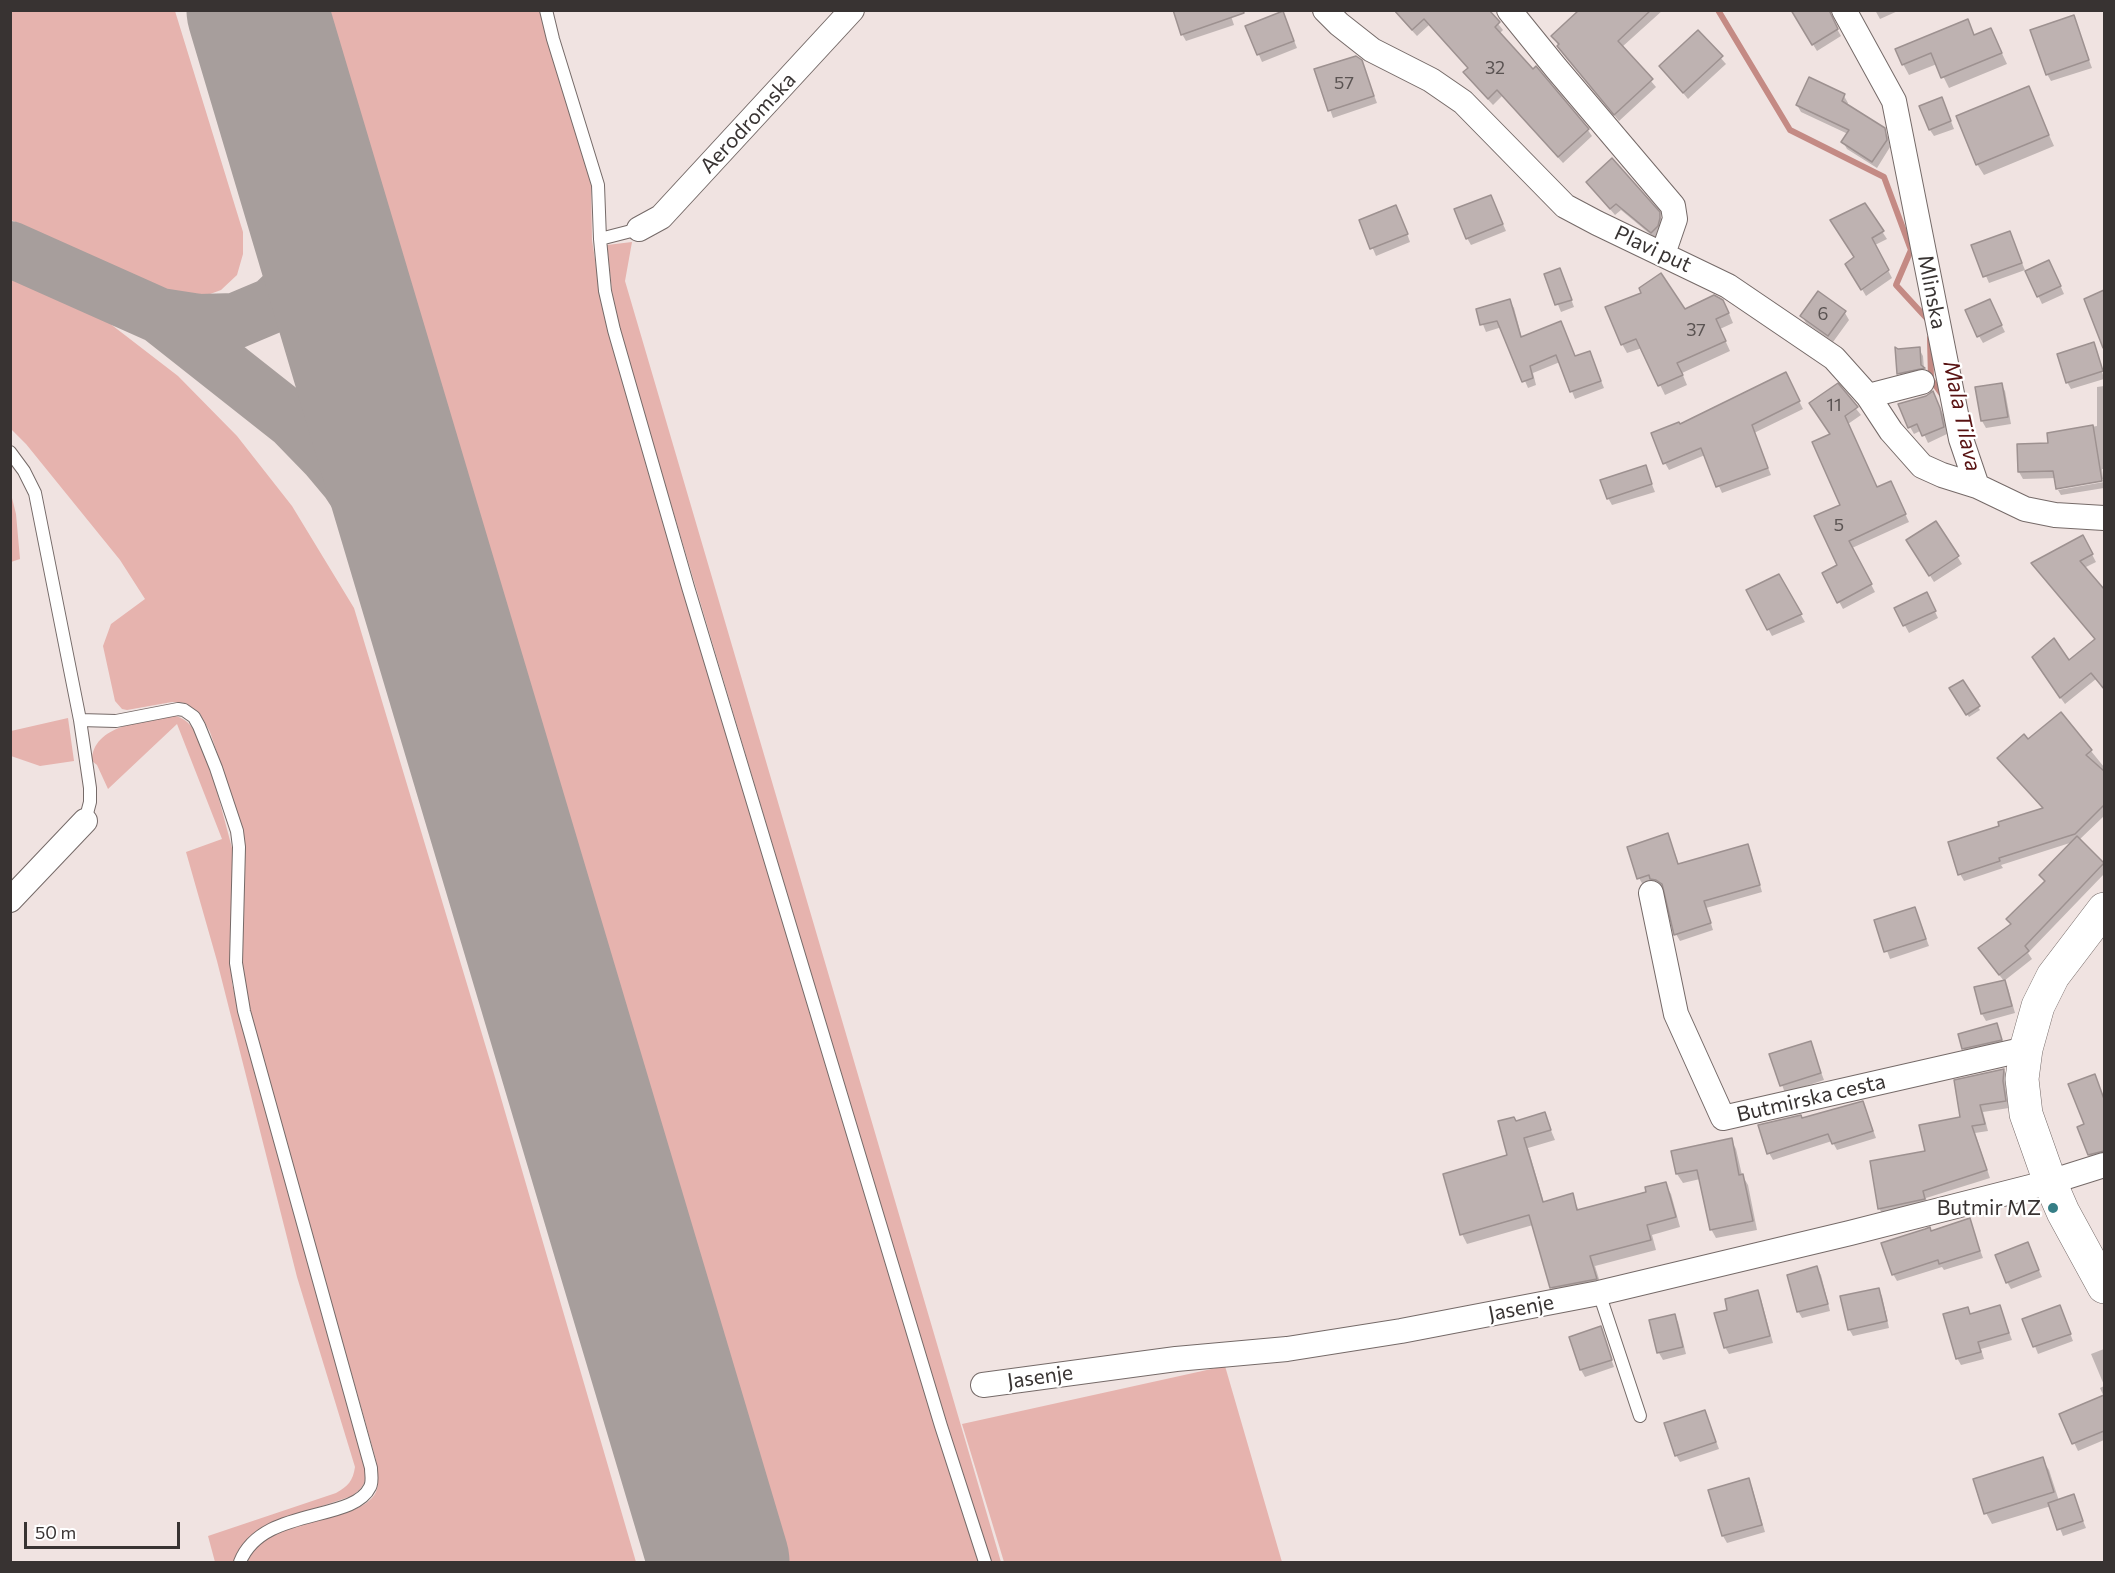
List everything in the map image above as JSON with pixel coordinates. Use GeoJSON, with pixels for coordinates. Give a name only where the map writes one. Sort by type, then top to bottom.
{"type":"FeatureCollection","features":[{"type":"Feature","properties":{"kind":"street","name":"Aerodromska"},"geometry":{"type":"LineString","coordinates":[[639,229],[661,217],[852,10]]}},
{"type":"Feature","properties":{"kind":"street","name":"Plavi put"},"geometry":{"type":"LineString","coordinates":[[1325,10],[1372,50],[1431,80],[1463,102],[1565,206],[1728,286],[1834,358],[1868,396],[1891,431],[1922,466],[1960,481]]}},
{"type":"Feature","properties":{"kind":"street"},"geometry":{"type":"LineString","coordinates":[[1509,10],[1674,206],[1675,219],[1663,254]]}},
{"type":"Feature","properties":{"kind":"street","name":"Mlinska"},"geometry":{"type":"LineString","coordinates":[[1844,10],[1894,101],[1961,439],[1960,481]]}},
{"type":"Feature","properties":{"kind":"street"},"geometry":{"type":"LineString","coordinates":[[1868,396],[1922,382]]}},
{"type":"Feature","properties":{"kind":"street"},"geometry":{"type":"LineString","coordinates":[[1960,481],[2025,509],[2055,516],[2104,518]]}},
{"type":"Feature","properties":{"kind":"street"},"geometry":{"type":"LineString","coordinates":[[10,900],[85,820]]}},
{"type":"Feature","properties":{"kind":"street","name":"Butmirska cesta"},"geometry":{"type":"LineString","coordinates":[[1651,893],[1676,1014],[1723,1118],[2026,1049]]}},
{"type":"Feature","properties":{"kind":"street"},"geometry":{"type":"LineString","coordinates":[[2104,909],[2053,976],[2038,1005],[2026,1049],[2022,1079],[2026,1114],[2050,1182],[2063,1212],[2104,1287]]}},
{"type":"Feature","properties":{"kind":"street","name":"Jasenje"},"geometry":{"type":"LineString","coordinates":[[983,1385],[1176,1359],[1299,1347],[1401,1331],[1599,1293],[1850,1233],[2050,1182],[2104,1165]]}},
{"type":"Feature","properties":{"kind":"lane"},"geometry":{"type":"LineString","coordinates":[[546,10],[598,186],[605,291],[614,330],[688,587],[941,1426],[985,1563]]}},
{"type":"Feature","properties":{"kind":"lane"},"geometry":{"type":"LineString","coordinates":[[600,239],[639,229]]}},
{"type":"Feature","properties":{"kind":"lane"},"geometry":{"type":"LineString","coordinates":[[10,452],[24,471],[35,493],[80,720],[90,788],[90,802],[85,820]]}},
{"type":"Feature","properties":{"kind":"lane"},"geometry":{"type":"LineString","coordinates":[[80,720],[116,721],[178,709],[184,710],[194,717],[208,746],[231,811],[239,847],[236,963],[244,1011],[371,1468],[372,1482],[369,1489],[356,1501],[267,1532],[254,1540],[240,1563]]}},
{"type":"Feature","properties":{"kind":"lane"},"geometry":{"type":"LineString","coordinates":[[1599,1293],[1640,1416]]}},
{"type":"Feature","properties":{"kind":"shaded area"},"geometry":{"type":"Polygon","coordinates":[[[11,10],[175,11],[243,232],[243,254],[237,275],[221,290],[202,297],[177,294],[11,220],[11,10]]]}},
{"type":"Feature","properties":{"kind":"shaded area"},"geometry":{"type":"Polygon","coordinates":[[[317,11],[540,11],[591,185],[592,240],[600,291],[714,696],[804,983],[915,1362],[978,1562],[788,1562],[603,969],[453,454],[317,11]]]}},
{"type":"Feature","properties":{"kind":"shaded area"},"geometry":{"type":"Polygon","coordinates":[[[632,242],[625,281],[1001,1562],[990,1562],[942,1413],[631,370],[613,300],[607,245],[632,242]]]}},
{"type":"Feature","properties":{"kind":"shaded area"},"geometry":{"type":"Polygon","coordinates":[[[10,278],[104,319],[178,376],[237,436],[292,506],[354,608],[494,1074],[636,1562],[248,1562],[258,1545],[273,1534],[292,1526],[351,1510],[366,1503],[377,1488],[376,1460],[252,1022],[241,964],[245,867],[240,820],[210,732],[199,712],[185,703],[172,702],[127,710],[122,709],[115,701],[103,646],[111,624],[145,599],[120,560],[26,444],[11,429],[10,278]]]}},
{"type":"Feature","properties":{"kind":"shaded area"},"geometry":{"type":"Polygon","coordinates":[[[10,490],[16,514],[20,559],[11,562],[10,490]]]}},
{"type":"Feature","properties":{"kind":"shaded area"},"geometry":{"type":"Polygon","coordinates":[[[172,715],[187,722],[197,735],[215,784],[232,848],[233,893],[230,943],[232,984],[366,1472],[364,1484],[352,1496],[268,1524],[257,1531],[247,1539],[236,1562],[215,1562],[208,1536],[336,1493],[349,1483],[355,1467],[297,1277],[217,961],[186,852],[222,839],[177,724],[108,789],[97,765],[92,761],[94,749],[110,732],[135,723],[172,715]]]}},
{"type":"Feature","properties":{"kind":"shaded area"},"geometry":{"type":"Polygon","coordinates":[[[68,718],[74,761],[40,766],[11,756],[11,731],[68,718]]]}},
{"type":"Feature","properties":{"kind":"shaded area"},"geometry":{"type":"Polygon","coordinates":[[[1225,1366],[1282,1562],[1004,1562],[962,1424],[1225,1366]]]}},
{"type":"Feature","properties":{"kind":"building"},"geometry":{"type":"Polygon","coordinates":[[[1173,10],[1243,10],[1244,13],[1181,35],[1173,10]]]}},
{"type":"Feature","properties":{"kind":"building"},"geometry":{"type":"Polygon","coordinates":[[[1394,10],[1489,10],[1500,22],[1495,27],[1533,69],[1536,66],[1589,129],[1558,157],[1497,90],[1488,99],[1463,72],[1468,68],[1424,19],[1412,30],[1394,10]]]}},
{"type":"Feature","properties":{"kind":"building"},"geometry":{"type":"Polygon","coordinates":[[[1579,10],[1651,10],[1618,41],[1653,79],[1614,115],[1551,36],[1579,10]]]}},
{"type":"Feature","properties":{"kind":"building"},"geometry":{"type":"Polygon","coordinates":[[[1791,10],[1829,10],[1838,29],[1812,45],[1791,10]]]}},
{"type":"Feature","properties":{"kind":"building"},"geometry":{"type":"Polygon","coordinates":[[[1283,11],[1294,41],[1257,55],[1245,26],[1283,11]]]}},
{"type":"Feature","properties":{"kind":"building"},"geometry":{"type":"Polygon","coordinates":[[[2074,15],[2089,60],[2046,75],[2030,30],[2074,15]]]}},
{"type":"Feature","properties":{"kind":"building"},"geometry":{"type":"Polygon","coordinates":[[[1968,19],[1974,35],[1991,28],[2002,53],[1941,78],[1931,53],[1902,65],[1895,49],[1968,19]]]}},
{"type":"Feature","properties":{"kind":"building"},"geometry":{"type":"Polygon","coordinates":[[[1698,30],[1723,56],[1683,93],[1659,66],[1698,30]]]}},
{"type":"Feature","properties":{"kind":"building"},"geometry":{"type":"Polygon","coordinates":[[[1356,56],[1362,60],[1374,96],[1328,111],[1314,69],[1356,56]]]}},
{"type":"Feature","properties":{"kind":"building"},"geometry":{"type":"Polygon","coordinates":[[[1809,77],[1845,94],[1842,101],[1885,128],[1887,140],[1872,162],[1841,142],[1849,130],[1796,105],[1809,77]]]}},
{"type":"Feature","properties":{"kind":"building"},"geometry":{"type":"Polygon","coordinates":[[[2029,86],[2049,135],[1976,165],[1956,116],[2029,86]]]}},
{"type":"Feature","properties":{"kind":"building"},"geometry":{"type":"Polygon","coordinates":[[[1942,97],[1951,121],[1929,130],[1919,106],[1942,97]]]}},
{"type":"Feature","properties":{"kind":"building"},"geometry":{"type":"Polygon","coordinates":[[[1612,158],[1660,212],[1658,226],[1651,233],[1616,204],[1610,209],[1586,182],[1612,158]]]}},
{"type":"Feature","properties":{"kind":"building"},"geometry":{"type":"Polygon","coordinates":[[[1491,195],[1503,224],[1466,239],[1454,209],[1491,195]]]}},
{"type":"Feature","properties":{"kind":"building"},"geometry":{"type":"Polygon","coordinates":[[[1865,203],[1884,231],[1872,238],[1889,270],[1861,290],[1845,264],[1854,257],[1830,220],[1865,203]]]}},
{"type":"Feature","properties":{"kind":"building"},"geometry":{"type":"Polygon","coordinates":[[[1396,205],[1408,234],[1370,249],[1359,220],[1396,205]]]}},
{"type":"Feature","properties":{"kind":"building"},"geometry":{"type":"Polygon","coordinates":[[[2010,231],[2022,263],[1983,277],[1971,245],[2010,231]]]}},
{"type":"Feature","properties":{"kind":"building"},"geometry":{"type":"Polygon","coordinates":[[[2049,260],[2061,286],[2037,297],[2025,271],[2049,260]]]}},
{"type":"Feature","properties":{"kind":"building"},"geometry":{"type":"Polygon","coordinates":[[[1560,268],[1572,300],[1555,305],[1544,274],[1560,268]]]}},
{"type":"Feature","properties":{"kind":"building"},"geometry":{"type":"Polygon","coordinates":[[[1661,273],[1685,309],[1714,295],[1723,300],[1729,313],[1716,319],[1726,341],[1677,363],[1683,375],[1658,386],[1636,339],[1621,345],[1605,307],[1641,293],[1639,288],[1661,273]]]}},
{"type":"Feature","properties":{"kind":"building"},"geometry":{"type":"Polygon","coordinates":[[[2104,290],[2104,348],[2103,348],[2084,299],[2104,290]]]}},
{"type":"Feature","properties":{"kind":"building"},"geometry":{"type":"Polygon","coordinates":[[[1818,291],[1846,311],[1828,336],[1800,316],[1818,291]]]}},
{"type":"Feature","properties":{"kind":"building"},"geometry":{"type":"Polygon","coordinates":[[[1510,299],[1521,337],[1561,321],[1575,356],[1590,351],[1601,381],[1570,392],[1556,355],[1530,366],[1533,378],[1522,382],[1497,321],[1480,325],[1476,309],[1510,299]]]}},
{"type":"Feature","properties":{"kind":"building"},"geometry":{"type":"Polygon","coordinates":[[[1990,299],[2002,325],[1977,337],[1965,310],[1990,299]]]}},
{"type":"Feature","properties":{"kind":"building"},"geometry":{"type":"Polygon","coordinates":[[[2094,342],[2103,371],[2066,383],[2057,354],[2094,342]]]}},
{"type":"Feature","properties":{"kind":"building"},"geometry":{"type":"Polygon","coordinates":[[[1895,347],[1898,349],[1920,347],[1921,365],[1925,368],[1897,374],[1895,347]]]}},
{"type":"Feature","properties":{"kind":"building"},"geometry":{"type":"Polygon","coordinates":[[[1786,372],[1800,401],[1752,425],[1768,468],[1716,487],[1701,448],[1663,464],[1651,433],[1679,422],[1680,424],[1786,372]]]}},
{"type":"Feature","properties":{"kind":"building"},"geometry":{"type":"Polygon","coordinates":[[[1838,383],[1858,407],[1845,416],[1877,487],[1891,481],[1906,514],[1849,541],[1872,584],[1837,603],[1822,573],[1837,565],[1814,516],[1840,505],[1812,442],[1830,434],[1809,403],[1838,383]]]}},
{"type":"Feature","properties":{"kind":"building"},"geometry":{"type":"Polygon","coordinates":[[[2002,383],[2008,417],[1981,421],[1975,387],[2002,383]]]}},
{"type":"Feature","properties":{"kind":"building"},"geometry":{"type":"Polygon","coordinates":[[[1933,391],[1944,427],[1922,436],[1917,424],[1908,428],[1898,404],[1926,396],[1933,391]]]}},
{"type":"Feature","properties":{"kind":"building"},"geometry":{"type":"Polygon","coordinates":[[[2093,425],[2102,481],[2056,489],[2053,471],[2018,472],[2017,444],[2048,443],[2047,433],[2093,425]]]}},
{"type":"Feature","properties":{"kind":"building"},"geometry":{"type":"Polygon","coordinates":[[[1646,465],[1652,484],[1607,499],[1600,480],[1646,465]]]}},
{"type":"Feature","properties":{"kind":"building"},"geometry":{"type":"Polygon","coordinates":[[[1936,521],[1959,556],[1929,576],[1906,540],[1936,521]]]}},
{"type":"Feature","properties":{"kind":"building"},"geometry":{"type":"Polygon","coordinates":[[[2083,535],[2093,554],[2080,561],[2104,589],[2104,689],[2091,673],[2060,698],[2032,657],[2054,638],[2069,660],[2095,639],[2031,563],[2083,535]]]}},
{"type":"Feature","properties":{"kind":"building"},"geometry":{"type":"Polygon","coordinates":[[[1779,574],[1802,614],[1767,630],[1746,590],[1779,574]]]}},
{"type":"Feature","properties":{"kind":"building"},"geometry":{"type":"Polygon","coordinates":[[[1927,592],[1936,611],[1903,626],[1894,608],[1927,592]]]}},
{"type":"Feature","properties":{"kind":"building"},"geometry":{"type":"Polygon","coordinates":[[[1963,680],[1980,706],[1966,715],[1949,688],[1963,680]]]}},
{"type":"Feature","properties":{"kind":"building"},"geometry":{"type":"Polygon","coordinates":[[[2061,712],[2092,750],[2086,755],[2104,771],[2104,805],[2075,834],[1999,858],[2000,861],[1958,875],[1948,842],[1999,826],[1998,822],[2043,808],[1997,758],[2024,734],[2028,739],[2061,712]]]}},
{"type":"Feature","properties":{"kind":"building"},"geometry":{"type":"Polygon","coordinates":[[[1668,833],[1678,864],[1748,844],[1760,885],[1704,901],[1711,923],[1674,935],[1662,884],[1650,879],[1649,875],[1637,879],[1627,847],[1668,833]]]}},
{"type":"Feature","properties":{"kind":"building"},"geometry":{"type":"Polygon","coordinates":[[[2077,836],[2104,863],[2025,946],[2029,951],[1999,975],[1978,948],[2011,924],[2006,919],[2045,881],[2039,875],[2077,836]]]}},
{"type":"Feature","properties":{"kind":"building"},"geometry":{"type":"Polygon","coordinates":[[[1915,907],[1926,939],[1884,952],[1874,920],[1915,907]]]}},
{"type":"Feature","properties":{"kind":"building"},"geometry":{"type":"Polygon","coordinates":[[[2005,980],[2012,1006],[1981,1014],[1974,987],[2005,980]]]}},
{"type":"Feature","properties":{"kind":"building"},"geometry":{"type":"Polygon","coordinates":[[[1997,1023],[2002,1040],[1962,1049],[1958,1034],[1997,1023]]]}},
{"type":"Feature","properties":{"kind":"building"},"geometry":{"type":"Polygon","coordinates":[[[1811,1041],[1821,1073],[1780,1086],[1769,1054],[1811,1041]]]}},
{"type":"Feature","properties":{"kind":"building"},"geometry":{"type":"Polygon","coordinates":[[[2004,1069],[2006,1101],[1980,1105],[1985,1124],[1972,1126],[1987,1170],[1923,1191],[1925,1199],[1878,1209],[1870,1161],[1925,1151],[1919,1125],[1960,1117],[1954,1080],[2004,1069]]]}},
{"type":"Feature","properties":{"kind":"building"},"geometry":{"type":"Polygon","coordinates":[[[2095,1074],[2104,1099],[2104,1151],[2088,1155],[2077,1127],[2084,1124],[2068,1084],[2095,1074]]]}},
{"type":"Feature","properties":{"kind":"building"},"geometry":{"type":"Polygon","coordinates":[[[1863,1101],[1873,1131],[1832,1144],[1828,1134],[1767,1154],[1758,1125],[1801,1115],[1802,1118],[1863,1101]]]}},
{"type":"Feature","properties":{"kind":"building"},"geometry":{"type":"Polygon","coordinates":[[[1545,1112],[1551,1130],[1524,1138],[1543,1202],[1573,1193],[1577,1210],[1646,1192],[1645,1187],[1666,1182],[1676,1217],[1647,1225],[1651,1240],[1590,1256],[1597,1279],[1550,1288],[1529,1215],[1460,1235],[1443,1174],[1507,1155],[1498,1121],[1514,1117],[1516,1121],[1545,1112]]]}},
{"type":"Feature","properties":{"kind":"building"},"geometry":{"type":"Polygon","coordinates":[[[1732,1138],[1739,1175],[1743,1174],[1753,1221],[1710,1230],[1697,1170],[1676,1174],[1671,1151],[1732,1138]]]}},
{"type":"Feature","properties":{"kind":"building"},"geometry":{"type":"Polygon","coordinates":[[[1970,1218],[1980,1251],[1939,1264],[1938,1260],[1892,1275],[1881,1243],[1930,1227],[1931,1231],[1970,1218]]]}},
{"type":"Feature","properties":{"kind":"building"},"geometry":{"type":"Polygon","coordinates":[[[2028,1242],[2039,1270],[2006,1283],[1995,1255],[2028,1242]]]}},
{"type":"Feature","properties":{"kind":"building"},"geometry":{"type":"Polygon","coordinates":[[[1817,1266],[1828,1304],[1797,1312],[1787,1275],[1817,1266]]]}},
{"type":"Feature","properties":{"kind":"building"},"geometry":{"type":"Polygon","coordinates":[[[1879,1288],[1887,1321],[1848,1330],[1840,1296],[1879,1288]]]}},
{"type":"Feature","properties":{"kind":"building"},"geometry":{"type":"Polygon","coordinates":[[[1758,1290],[1770,1336],[1724,1348],[1714,1313],[1727,1310],[1725,1299],[1758,1290]]]}},
{"type":"Feature","properties":{"kind":"building"},"geometry":{"type":"Polygon","coordinates":[[[2000,1305],[2009,1333],[1978,1342],[1981,1352],[1956,1359],[1943,1314],[1968,1307],[1970,1314],[2000,1305]]]}},
{"type":"Feature","properties":{"kind":"building"},"geometry":{"type":"Polygon","coordinates":[[[2060,1305],[2071,1334],[2033,1347],[2022,1319],[2060,1305]]]}},
{"type":"Feature","properties":{"kind":"building"},"geometry":{"type":"Polygon","coordinates":[[[1675,1314],[1683,1347],[1657,1353],[1649,1320],[1675,1314]]]}},
{"type":"Feature","properties":{"kind":"building"},"geometry":{"type":"Polygon","coordinates":[[[1601,1326],[1612,1360],[1580,1370],[1569,1337],[1601,1326]]]}},
{"type":"Feature","properties":{"kind":"building"},"geometry":{"type":"Polygon","coordinates":[[[2104,1395],[2104,1431],[2072,1444],[2059,1414],[2104,1395]]]}},
{"type":"Feature","properties":{"kind":"building"},"geometry":{"type":"Polygon","coordinates":[[[1705,1410],[1716,1442],[1675,1456],[1664,1423],[1705,1410]]]}},
{"type":"Feature","properties":{"kind":"building"},"geometry":{"type":"Polygon","coordinates":[[[2043,1457],[2054,1492],[1984,1514],[1973,1479],[2043,1457]]]}},
{"type":"Feature","properties":{"kind":"building"},"geometry":{"type":"Polygon","coordinates":[[[1749,1478],[1762,1525],[1722,1536],[1708,1490],[1749,1478]]]}},
{"type":"Feature","properties":{"kind":"building"},"geometry":{"type":"Polygon","coordinates":[[[2074,1494],[2083,1521],[2057,1530],[2048,1503],[2074,1494]]]}},
{"type":"Feature","properties":{"kind":"waterway","name":"Mala Tilava"},"geometry":{"type":"LineString","coordinates":[[1718,10],[1790,130],[1884,177],[1911,250],[1896,285],[1930,322]]}},
{"type":"Feature","properties":{"kind":"waterway","name":"Mala Tilava"},"geometry":{"type":"LineString","coordinates":[[1930,338],[1931,379],[1943,396]]}},
{"type":"Feature","properties":{"kind":"taxiway"},"geometry":{"type":"LineString","coordinates":[[160,316],[199,322],[235,321],[273,305],[298,281],[312,250],[315,206]]}},
{"type":"Feature","properties":{"kind":"taxiway"},"geometry":{"type":"LineString","coordinates":[[10,249],[160,316],[293,421],[348,481],[438,617]]}},
{"type":"Feature","properties":{"kind":"runway"},"geometry":{"type":"LineString","coordinates":[[257,10],[719,1562]]}},
{"type":"Feature","properties":{"kind":"place","name":"Butmir MZ"},"geometry":{"type":"Point","coordinates":[2053,1208]}}]}
